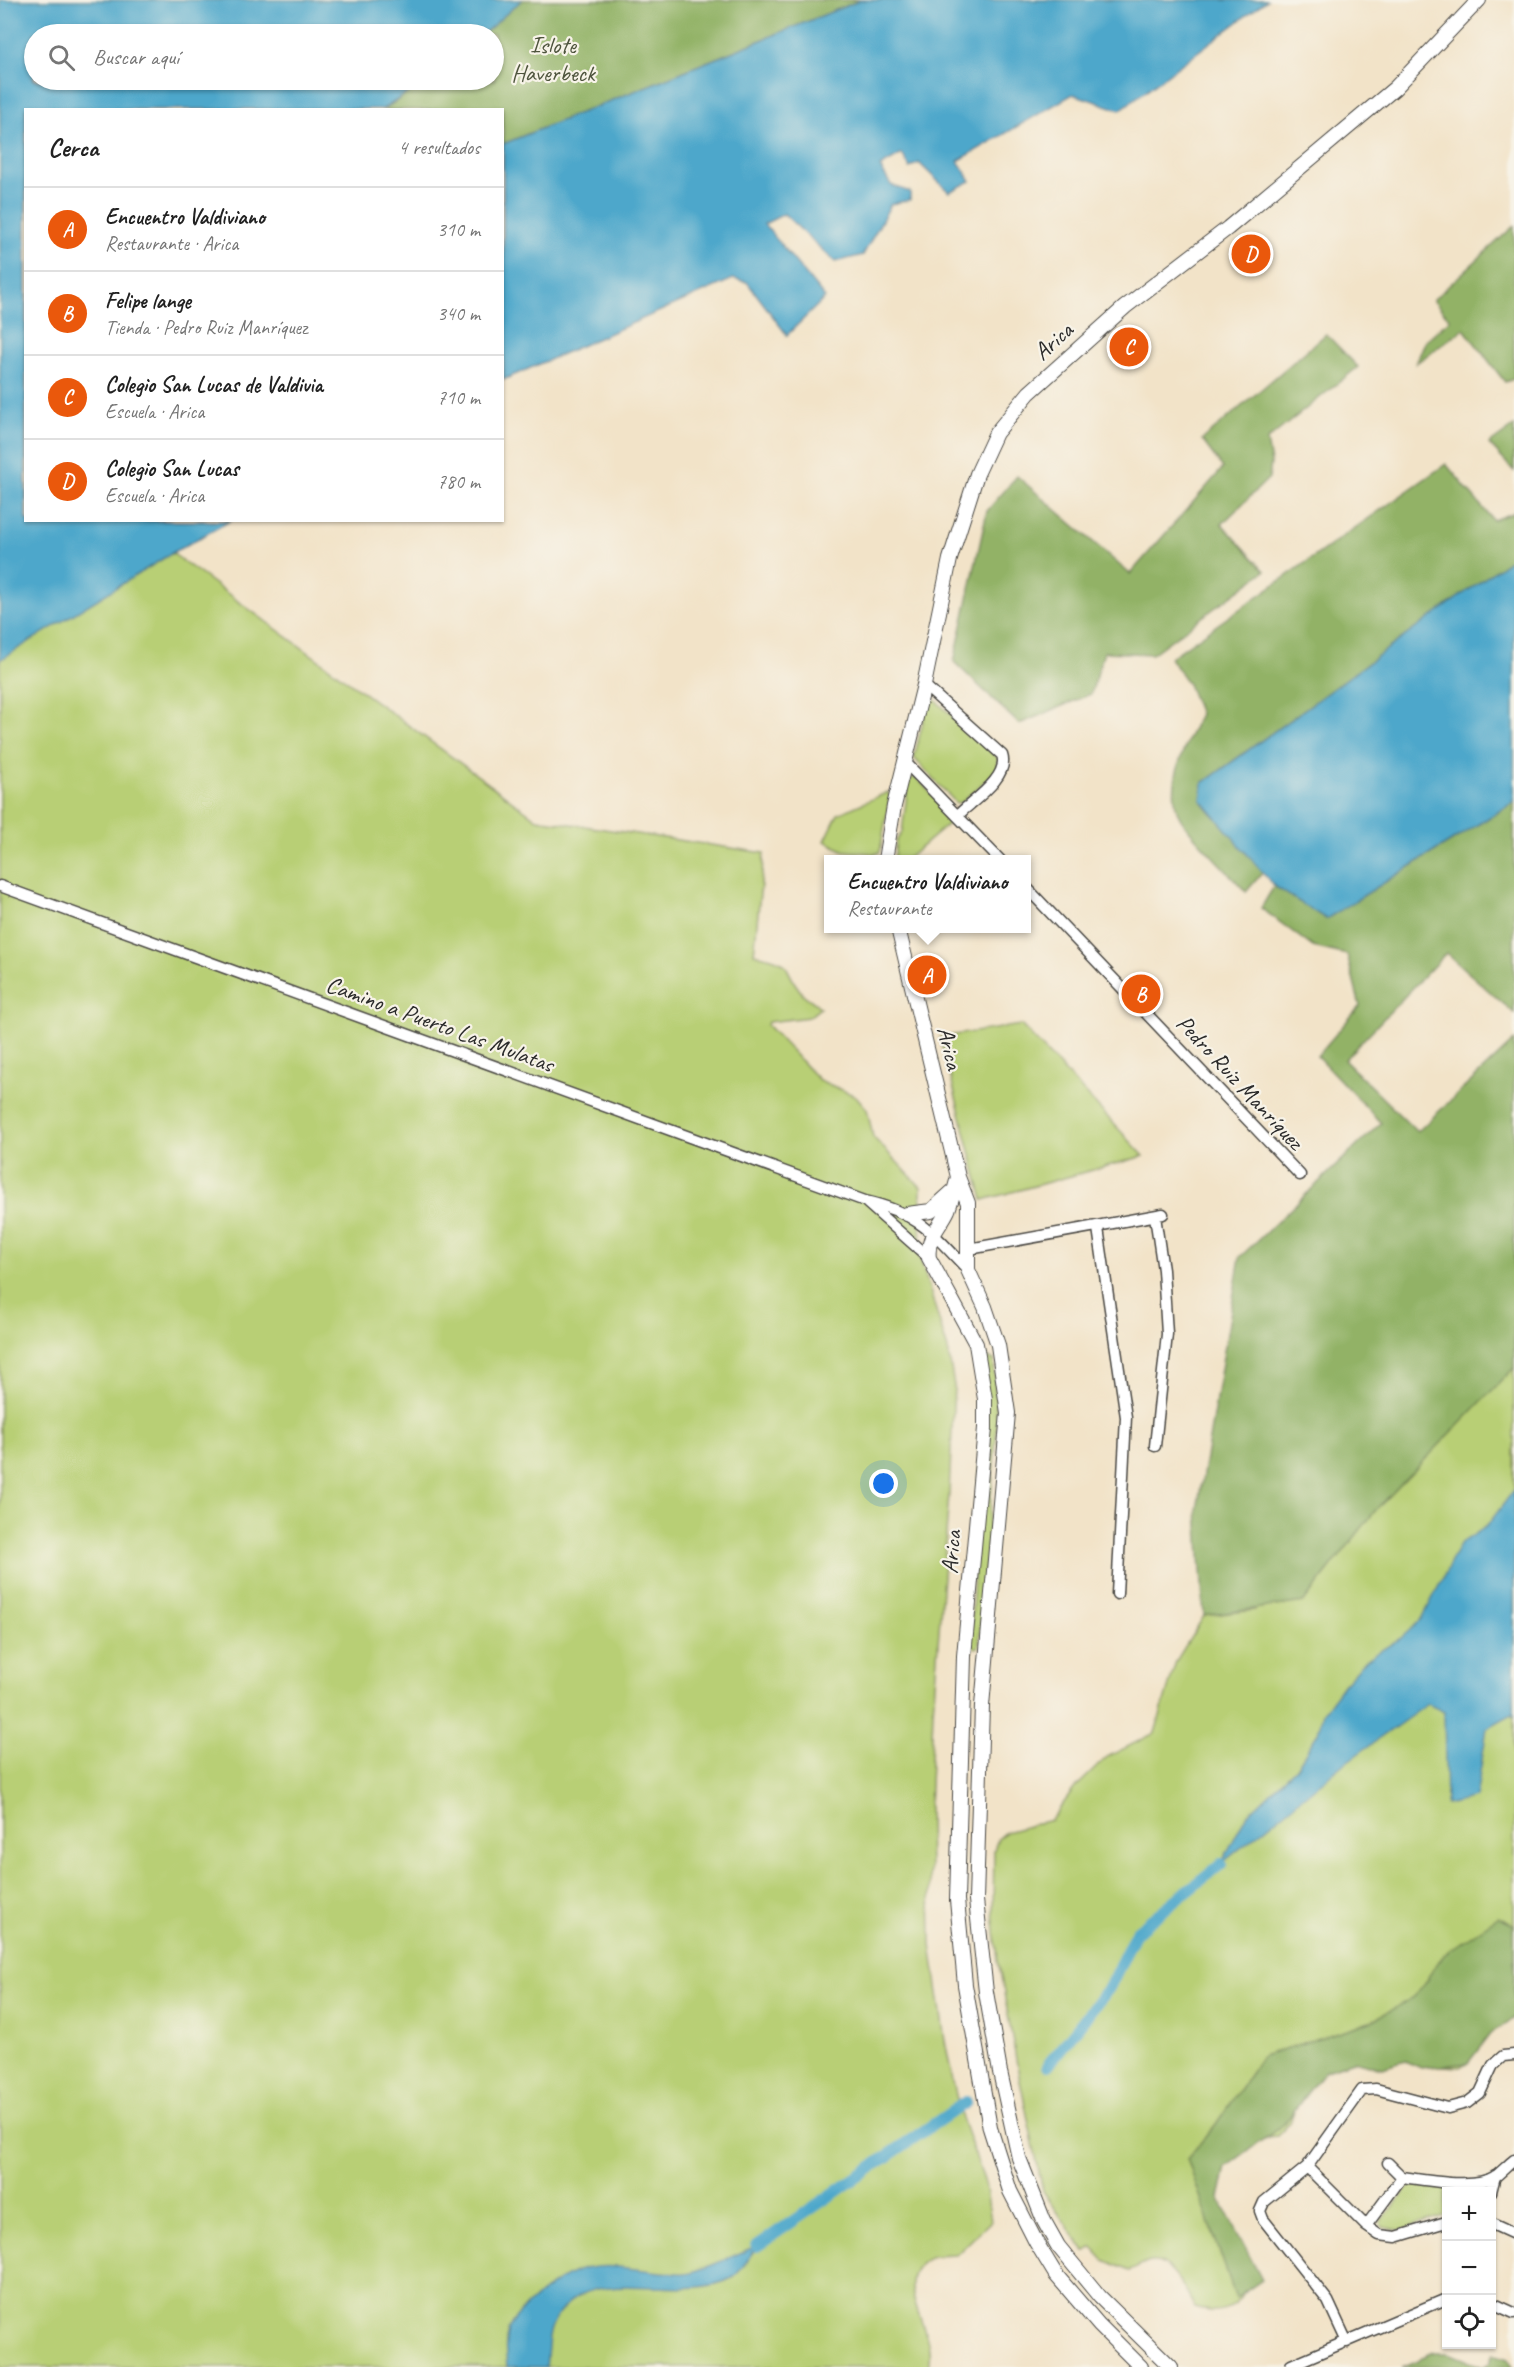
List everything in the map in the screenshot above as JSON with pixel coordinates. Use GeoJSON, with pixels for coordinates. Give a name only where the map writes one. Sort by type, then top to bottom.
{"type":"FeatureCollection","features":[{"type":"Feature","properties":{"kind":"main road","name":"Arica"},"geometry":{"type":"LineString","coordinates":[[886,855],[904,761],[924,685],[950,559],[977,474],[996,433],[1029,393],[1116,315],[1228,228],[1395,88],[1479,0]]}},
{"type":"Feature","properties":{"kind":"main road","name":"Arica"},"geometry":{"type":"LineString","coordinates":[[899,933],[957,1183],[968,1203],[968,1270],[986,1307],[998,1345],[1008,1413],[1008,1436],[982,1706],[976,1900],[981,1952],[1008,2119],[1019,2158],[1044,2221],[1071,2264],[1171,2367]]}},
{"type":"Feature","properties":{"kind":"main road"},"geometry":{"type":"LineString","coordinates":[[907,1214],[931,1210],[957,1183]]}},
{"type":"Feature","properties":{"kind":"main road"},"geometry":{"type":"LineString","coordinates":[[929,1258],[929,1242],[947,1211],[957,1183]]}},
{"type":"Feature","properties":{"kind":"main road","name":"Arica"},"geometry":{"type":"LineString","coordinates":[[929,1258],[976,1344],[985,1399],[985,1428],[964,1656],[957,1900],[961,1951],[990,2128],[1010,2191],[1036,2242],[1056,2274],[1099,2325],[1141,2367]]}},
{"type":"Feature","properties":{"kind":"street"},"geometry":{"type":"LineString","coordinates":[[924,685],[1002,755],[1004,761],[1000,774],[958,814]]}},
{"type":"Feature","properties":{"kind":"street"},"geometry":{"type":"LineString","coordinates":[[904,761],[995,855]]}},
{"type":"Feature","properties":{"kind":"street","name":"Camino a Puerto Las Mulatas"},"geometry":{"type":"LineString","coordinates":[[0,886],[865,1201],[907,1214],[934,1233],[968,1270]]}},
{"type":"Feature","properties":{"kind":"street","name":"Pedro Ruiz Manríquez"},"geometry":{"type":"LineString","coordinates":[[1031,892],[1300,1175]]}},
{"type":"Feature","properties":{"kind":"street","name":"Camino a Puerto Las Mulatas"},"geometry":{"type":"LineString","coordinates":[[865,1201],[929,1258]]}},
{"type":"Feature","properties":{"kind":"street"},"geometry":{"type":"LineString","coordinates":[[969,1249],[1098,1228],[1159,1215],[1167,1334],[1155,1446]]}},
{"type":"Feature","properties":{"kind":"street"},"geometry":{"type":"LineString","coordinates":[[1098,1228],[1126,1417],[1117,1594]]}},
{"type":"Feature","properties":{"kind":"street"},"geometry":{"type":"LineString","coordinates":[[1347,2342],[1328,2301],[1263,2219],[1260,2211],[1263,2202],[1307,2167],[1362,2090],[1376,2089],[1448,2108],[1467,2103],[1480,2093],[1493,2065],[1503,2056],[1514,2055]]}},
{"type":"Feature","properties":{"kind":"street"},"geometry":{"type":"LineString","coordinates":[[1388,2163],[1402,2177],[1466,2182],[1495,2176],[1514,2160]]}},
{"type":"Feature","properties":{"kind":"street"},"geometry":{"type":"LineString","coordinates":[[1307,2167],[1366,2226],[1379,2235],[1396,2236],[1442,2223]]}},
{"type":"Feature","properties":{"kind":"street"},"geometry":{"type":"LineString","coordinates":[[1492,2187],[1495,2176]]}},
{"type":"Feature","properties":{"kind":"street"},"geometry":{"type":"LineString","coordinates":[[1366,2226],[1402,2177]]}},
{"type":"Feature","properties":{"kind":"street"},"geometry":{"type":"LineString","coordinates":[[1496,2226],[1514,2234]]}},
{"type":"Feature","properties":{"kind":"street"},"geometry":{"type":"LineString","coordinates":[[1291,2365],[1442,2301]]}},
{"type":"Feature","properties":{"kind":"street"},"geometry":{"type":"LineString","coordinates":[[1496,2305],[1514,2313]]}},
{"type":"Feature","properties":{"kind":"green space","name":"Islote Haverbeck"},"geometry":{"type":"Polygon","coordinates":[[[522,0],[861,0],[504,144],[504,108],[386,108],[413,90],[504,90],[504,24],[494,24],[522,0]]]}},
{"type":"Feature","properties":{"kind":"green space"},"geometry":{"type":"Polygon","coordinates":[[[1514,226],[1514,379],[1505,382],[1464,329],[1416,363],[1425,342],[1450,319],[1433,300],[1514,226]]]}},
{"type":"Feature","properties":{"kind":"green space"},"geometry":{"type":"Polygon","coordinates":[[[1326,334],[1358,367],[1267,440],[1271,463],[1269,478],[1222,524],[1265,571],[1152,654],[1104,652],[1091,694],[1019,724],[954,662],[987,511],[1017,476],[1130,574],[1223,468],[1202,440],[1326,334]]]}},
{"type":"Feature","properties":{"kind":"green space"},"geometry":{"type":"Polygon","coordinates":[[[1514,426],[1514,471],[1489,444],[1514,426]]]}},
{"type":"Feature","properties":{"kind":"green space"},"geometry":{"type":"Polygon","coordinates":[[[1446,464],[1493,520],[1514,512],[1514,557],[1203,783],[1201,800],[1263,872],[1246,892],[1199,842],[1179,816],[1174,790],[1176,777],[1184,750],[1200,714],[1188,684],[1170,658],[1446,464]]]}},
{"type":"Feature","properties":{"kind":"green space"},"geometry":{"type":"Polygon","coordinates":[[[172,553],[537,819],[764,853],[754,954],[783,963],[802,993],[820,1008],[809,1017],[768,1022],[767,1025],[819,1080],[856,1096],[867,1109],[873,1137],[921,1187],[920,1258],[948,1350],[954,1386],[929,1809],[931,1945],[945,2041],[959,2110],[985,2183],[991,2221],[956,2255],[931,2256],[916,2269],[912,2280],[912,2291],[928,2342],[928,2367],[0,2367],[0,626],[126,581],[172,553]]]}},
{"type":"Feature","properties":{"kind":"green space"},"geometry":{"type":"Polygon","coordinates":[[[928,700],[935,700],[998,758],[998,769],[962,802],[956,803],[914,758],[928,700]]]}},
{"type":"Feature","properties":{"kind":"green space"},"geometry":{"type":"Polygon","coordinates":[[[909,778],[917,778],[954,819],[912,855],[895,855],[896,841],[902,832],[909,778]]]}},
{"type":"Feature","properties":{"kind":"green space"},"geometry":{"type":"Polygon","coordinates":[[[888,792],[890,796],[880,852],[876,854],[844,851],[825,841],[838,814],[888,792]]]}},
{"type":"Feature","properties":{"kind":"green space"},"geometry":{"type":"Polygon","coordinates":[[[1514,802],[1514,1013],[1446,953],[1344,1060],[1417,1132],[1514,1041],[1514,1368],[1375,1511],[1304,1602],[1204,1616],[1197,1510],[1240,1257],[1381,1123],[1317,1056],[1360,1006],[1347,955],[1313,947],[1261,908],[1274,886],[1327,918],[1514,802]]]}},
{"type":"Feature","properties":{"kind":"green space"},"geometry":{"type":"Polygon","coordinates":[[[1021,1025],[1144,1156],[983,1200],[940,1037],[1021,1025]]]}},
{"type":"Feature","properties":{"kind":"green space"},"geometry":{"type":"Polygon","coordinates":[[[1514,1084],[1514,2001],[1468,2062],[1460,2067],[1443,2066],[1406,2030],[1304,2080],[1290,2123],[1277,2136],[1267,2137],[1249,2146],[1212,2181],[1244,2291],[1235,2303],[1224,2310],[1210,2311],[1195,2308],[1183,2287],[1165,2266],[1151,2262],[1129,2271],[1104,2260],[1092,2247],[1085,2252],[1043,2191],[998,1960],[993,1912],[994,1850],[998,1839],[1006,1832],[1051,1820],[1074,1789],[1107,1757],[1155,1733],[1176,1661],[1204,1616],[1255,1610],[1514,1084]]]}},
{"type":"Feature","properties":{"kind":"green space"},"geometry":{"type":"Polygon","coordinates":[[[988,1357],[994,1360],[997,1426],[979,1647],[976,1648],[970,1645],[986,1360],[988,1357]]]}},
{"type":"Feature","properties":{"kind":"green space"},"geometry":{"type":"Polygon","coordinates":[[[1498,1917],[1514,1925],[1514,2018],[1490,2034],[1468,2063],[1421,2068],[1406,2061],[1382,2068],[1353,2061],[1324,2071],[1284,2124],[1226,2167],[1219,2198],[1262,2280],[1236,2298],[1187,2159],[1216,2124],[1262,2056],[1370,2022],[1414,1997],[1444,1954],[1498,1917]]]}},
{"type":"Feature","properties":{"kind":"green space"},"geometry":{"type":"Polygon","coordinates":[[[1417,2183],[1442,2187],[1442,2216],[1399,2230],[1382,2227],[1381,2223],[1408,2187],[1417,2183]]]}},
{"type":"Feature","properties":{"kind":"green space"},"geometry":{"type":"Polygon","coordinates":[[[1487,2185],[1488,2187],[1461,2187],[1487,2185]]]}},
{"type":"Feature","properties":{"kind":"green space"},"geometry":{"type":"Polygon","coordinates":[[[1434,2353],[1449,2353],[1483,2367],[1401,2367],[1434,2353]]]}},
{"type":"Feature","properties":{"kind":"green space"},"geometry":{"type":"Polygon","coordinates":[[[1494,2353],[1508,2358],[1512,2367],[1483,2367],[1490,2362],[1494,2353]]]}},
{"type":"Feature","properties":{"kind":"water"},"geometry":{"type":"Polygon","coordinates":[[[0,0],[522,0],[494,24],[24,24],[24,90],[412,90],[385,108],[24,108],[24,522],[228,522],[172,553],[0,660],[0,0]]]}},
{"type":"Feature","properties":{"kind":"water"},"geometry":{"type":"Polygon","coordinates":[[[861,0],[1267,0],[1120,110],[1073,94],[958,161],[971,181],[949,192],[919,163],[910,168],[902,154],[880,167],[891,185],[910,192],[910,200],[891,204],[863,255],[835,262],[784,214],[764,224],[825,298],[787,335],[747,282],[733,279],[504,380],[504,144],[861,0]]]}},
{"type":"Feature","properties":{"kind":"water"},"geometry":{"type":"Polygon","coordinates":[[[1514,557],[1514,802],[1326,919],[1274,886],[1201,800],[1203,783],[1514,557]]]}},
{"type":"Feature","properties":{"kind":"water"},"geometry":{"type":"Polygon","coordinates":[[[1514,1490],[1514,1716],[1512,1714],[1487,1728],[1476,1798],[1446,1805],[1444,1712],[1428,1704],[1341,1766],[1221,1864],[1246,1816],[1296,1768],[1318,1733],[1323,1713],[1343,1685],[1367,1659],[1401,1638],[1422,1619],[1460,1544],[1487,1526],[1514,1490]]]}},
{"type":"Feature","properties":{"kind":"water"},"geometry":{"type":"Polygon","coordinates":[[[757,2246],[736,2275],[710,2285],[685,2288],[608,2287],[585,2293],[566,2305],[552,2326],[546,2367],[507,2367],[506,2340],[512,2322],[541,2294],[575,2272],[596,2267],[621,2267],[672,2273],[693,2272],[757,2246]]]}},
{"type":"Feature","properties":{"kind":"waterway"},"geometry":{"type":"LineString","coordinates":[[1047,2066],[1109,1988],[1136,1932],[1221,1864]]}},
{"type":"Feature","properties":{"kind":"waterway"},"geometry":{"type":"LineString","coordinates":[[757,2246],[966,2102]]}},
{"type":"Feature","properties":{"kind":"place","name":"Colegio San Lucas"},"geometry":{"type":"Point","coordinates":[1251,254]}},
{"type":"Feature","properties":{"kind":"place","name":"Colegio San Lucas de Valdivia"},"geometry":{"type":"Point","coordinates":[1129,347]}},
{"type":"Feature","properties":{"kind":"place","name":"Encuentro Valdiviano"},"geometry":{"type":"Point","coordinates":[927,975]}},
{"type":"Feature","properties":{"kind":"place","name":"Felipe lange"},"geometry":{"type":"Point","coordinates":[1141,994]}}]}
